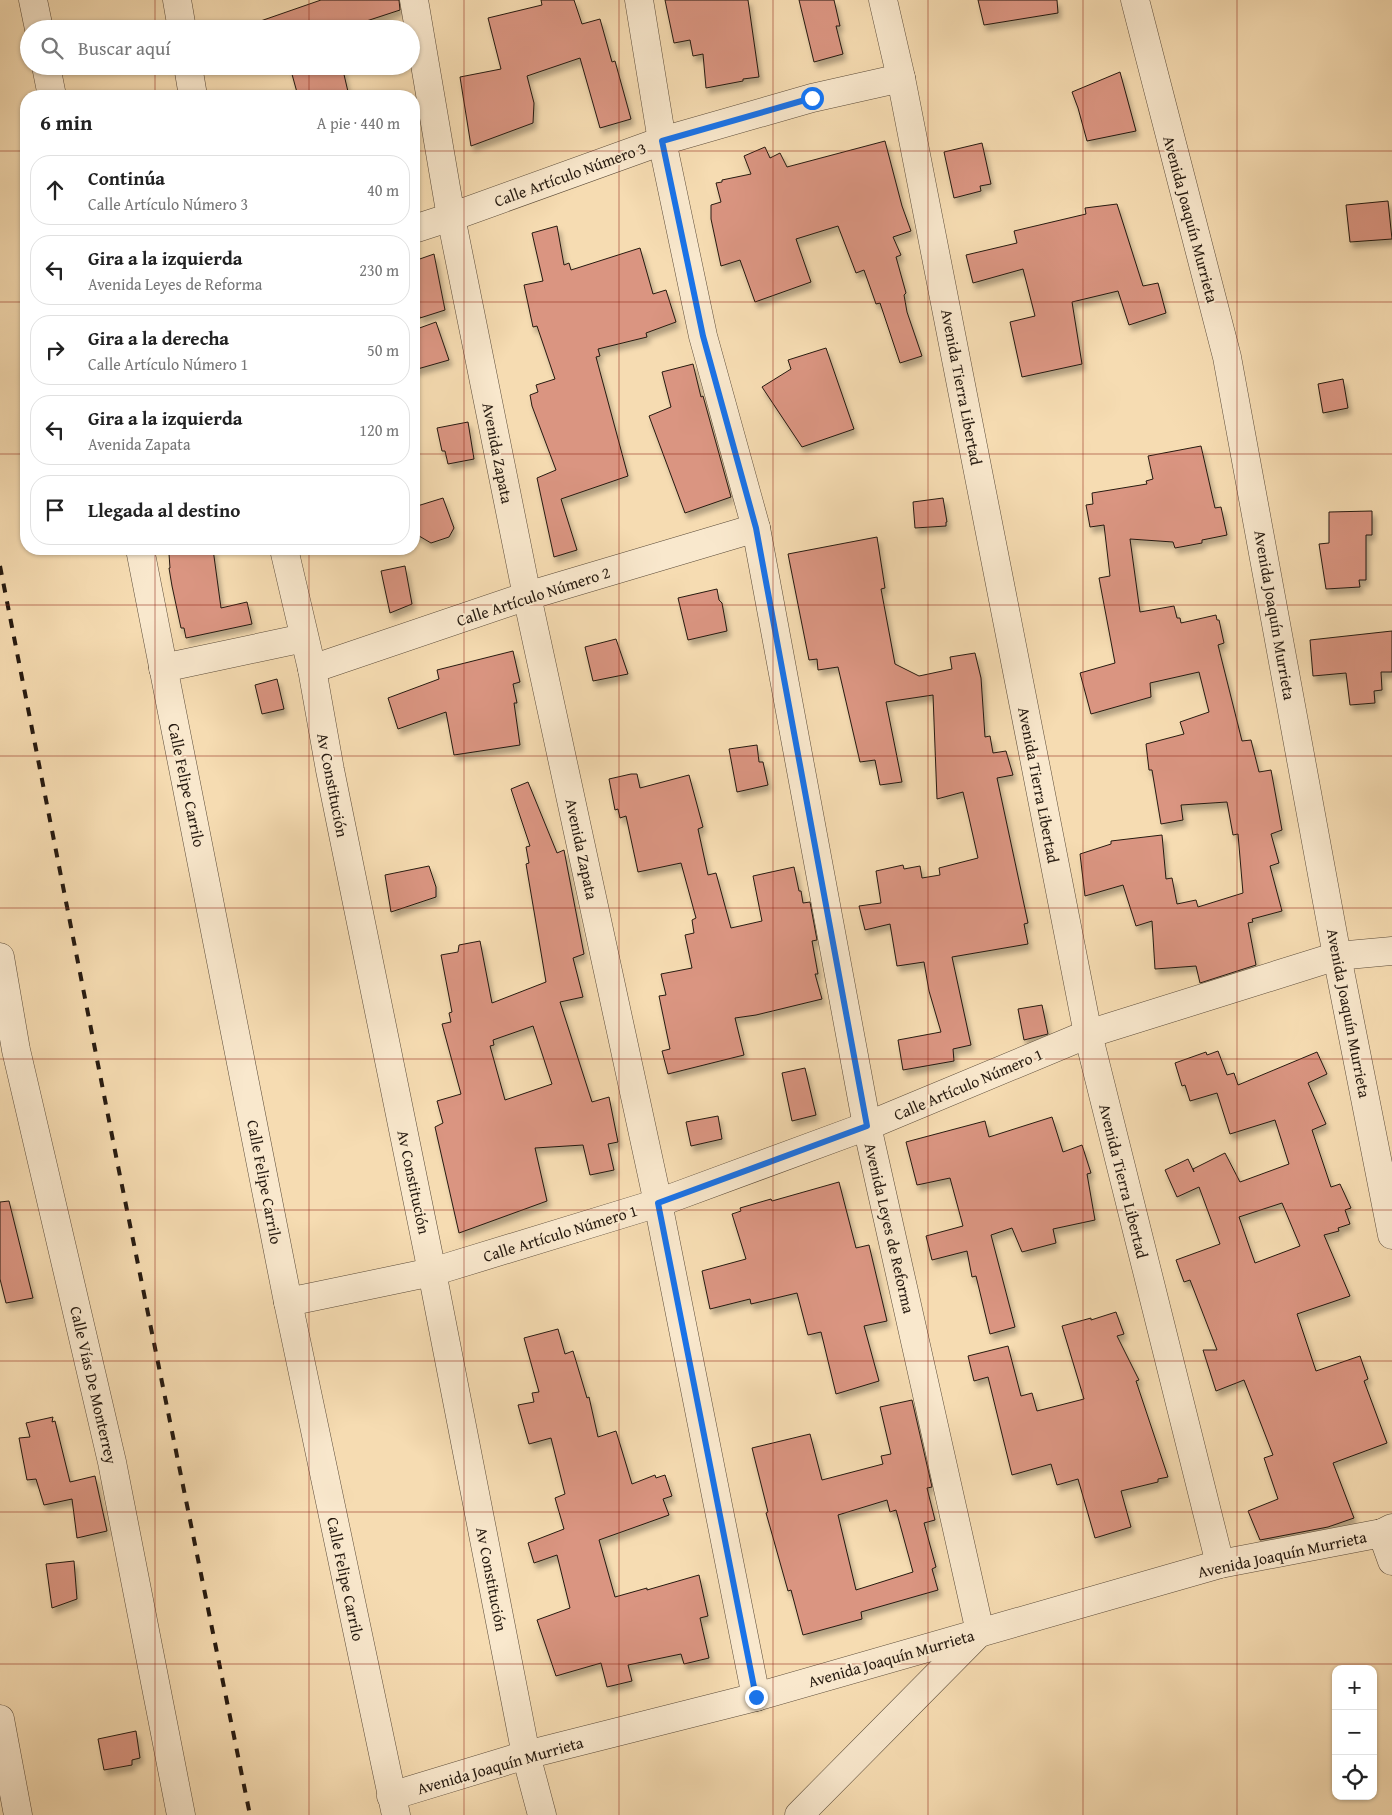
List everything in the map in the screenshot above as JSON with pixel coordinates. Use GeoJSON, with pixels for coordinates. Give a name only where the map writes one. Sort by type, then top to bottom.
{"type":"FeatureCollection","features":[{"type":"Feature","properties":{"kind":"street"},"geometry":{"type":"LineString","coordinates":[[33,0],[37,20]]}},
{"type":"Feature","properties":{"kind":"street"},"geometry":{"type":"LineString","coordinates":[[177,0],[180,20]]}},
{"type":"Feature","properties":{"kind":"street","name":"Avenida Zapata"},"geometry":{"type":"LineString","coordinates":[[414,0],[417,20]]}},
{"type":"Feature","properties":{"kind":"street","name":"Avenida Leyes de Reforma"},"geometry":{"type":"LineString","coordinates":[[639,0],[662,141],[703,336],[756,528],[867,1126],[980,1632]]}},
{"type":"Feature","properties":{"kind":"street","name":"Avenida Tierra Libertad"},"geometry":{"type":"LineString","coordinates":[[883,0],[901,78],[1088,1034],[1220,1564]]}},
{"type":"Feature","properties":{"kind":"street","name":"Avenida Joaquín Murrieta"},"geometry":{"type":"LineString","coordinates":[[1135,0],[1227,357],[1338,956],[1392,1235]]}},
{"type":"Feature","properties":{"kind":"street","name":"Avenida Zapata"},"geometry":{"type":"LineString","coordinates":[[420,35],[451,217],[527,596],[658,1203],[756,1697]]}},
{"type":"Feature","properties":{"kind":"street"},"geometry":{"type":"LineString","coordinates":[[48,75],[51,90]]}},
{"type":"Feature","properties":{"kind":"street"},"geometry":{"type":"LineString","coordinates":[[190,75],[192,90]]}},
{"type":"Feature","properties":{"kind":"street","name":"Calle Artículo Número 3"},"geometry":{"type":"LineString","coordinates":[[420,226],[451,217],[662,141],[812,98],[901,78]]}},
{"type":"Feature","properties":{"kind":"street","name":"Calle Artículo Número 2"},"geometry":{"type":"LineString","coordinates":[[312,669],[527,596],[756,528]]}},
{"type":"Feature","properties":{"kind":"street","name":"Calle Felipe Carrilo"},"geometry":{"type":"LineString","coordinates":[[141,555],[288,1302],[394,1806]]}},
{"type":"Feature","properties":{"kind":"street","name":"Av Constitución"},"geometry":{"type":"LineString","coordinates":[[285,555],[312,669],[330,770],[432,1272],[526,1755],[542,1815]]}},
{"type":"Feature","properties":{"kind":"street"},"geometry":{"type":"LineString","coordinates":[[163,668],[304,638]]}},
{"type":"Feature","properties":{"kind":"street","name":"Calle Artículo Número 1"},"geometry":{"type":"LineString","coordinates":[[288,1302],[432,1272],[658,1203],[867,1126],[1088,1034],[1338,956],[1392,951]]}},
{"type":"Feature","properties":{"kind":"street","name":"Calle Vías De Monterrey"},"geometry":{"type":"LineString","coordinates":[[0,957],[16,1050],[112,1462],[181,1815]]}},
{"type":"Feature","properties":{"kind":"street"},"geometry":{"type":"LineString","coordinates":[[1387,1530],[1392,1561]]}},
{"type":"Feature","properties":{"kind":"street","name":"Avenida Joaquín Murrieta"},"geometry":{"type":"LineString","coordinates":[[394,1806],[526,1755],[756,1697],[1220,1564],[1387,1530]]}},
{"type":"Feature","properties":{"kind":"street"},"geometry":{"type":"LineString","coordinates":[[799,1815],[980,1632]]}},
{"type":"Feature","properties":{"kind":"street"},"geometry":{"type":"LineString","coordinates":[[0,1719],[18,1815]]}},
{"type":"Feature","properties":{"kind":"building"},"geometry":{"type":"Polygon","coordinates":[[[321,0],[399,0],[400,10],[369,20],[263,20],[321,0]]]}},
{"type":"Feature","properties":{"kind":"building"},"geometry":{"type":"Polygon","coordinates":[[[541,0],[574,0],[582,24],[600,19],[612,62],[615,61],[631,119],[600,128],[580,58],[527,76],[534,103],[533,123],[471,146],[460,77],[501,69],[488,18],[542,5],[541,0]]]}},
{"type":"Feature","properties":{"kind":"building"},"geometry":{"type":"Polygon","coordinates":[[[665,0],[748,0],[759,77],[706,88],[703,54],[693,56],[690,40],[674,43],[665,0]]]}},
{"type":"Feature","properties":{"kind":"building"},"geometry":{"type":"Polygon","coordinates":[[[799,0],[834,0],[840,26],[836,26],[843,54],[814,62],[799,0]]]}},
{"type":"Feature","properties":{"kind":"building"},"geometry":{"type":"Polygon","coordinates":[[[978,0],[1057,0],[1058,13],[984,25],[978,0]]]}},
{"type":"Feature","properties":{"kind":"building"},"geometry":{"type":"Polygon","coordinates":[[[1120,72],[1136,131],[1087,141],[1072,92],[1120,72]]]}},
{"type":"Feature","properties":{"kind":"building"},"geometry":{"type":"Polygon","coordinates":[[[292,75],[344,75],[348,90],[296,90],[292,75]]]}},
{"type":"Feature","properties":{"kind":"building"},"geometry":{"type":"Polygon","coordinates":[[[885,141],[902,206],[911,231],[893,237],[901,255],[896,257],[906,293],[904,295],[907,312],[922,356],[900,363],[880,303],[876,304],[864,270],[856,273],[838,226],[796,239],[811,282],[755,302],[740,260],[721,266],[711,219],[711,205],[721,202],[716,183],[751,174],[744,156],[765,147],[770,158],[780,153],[787,167],[885,141]]]}},
{"type":"Feature","properties":{"kind":"building"},"geometry":{"type":"Polygon","coordinates":[[[982,143],[991,184],[980,186],[981,191],[954,198],[944,152],[982,143]]]}},
{"type":"Feature","properties":{"kind":"building"},"geometry":{"type":"Polygon","coordinates":[[[1388,201],[1392,239],[1350,242],[1346,205],[1388,201]]]}},
{"type":"Feature","properties":{"kind":"building"},"geometry":{"type":"Polygon","coordinates":[[[1117,204],[1143,286],[1158,283],[1166,313],[1129,325],[1118,291],[1072,302],[1082,364],[1022,377],[1010,322],[1035,316],[1023,269],[973,283],[966,255],[1017,243],[1014,231],[1086,214],[1085,208],[1117,204]]]}},
{"type":"Feature","properties":{"kind":"building"},"geometry":{"type":"Polygon","coordinates":[[[557,226],[564,265],[569,263],[571,270],[640,248],[653,294],[666,290],[676,322],[646,333],[647,337],[598,349],[600,356],[596,357],[628,476],[561,499],[577,550],[554,557],[537,478],[556,470],[532,406],[530,395],[538,392],[536,385],[555,379],[537,326],[533,327],[524,285],[543,281],[532,233],[557,226]]]}},
{"type":"Feature","properties":{"kind":"building"},"geometry":{"type":"Polygon","coordinates":[[[434,254],[445,310],[420,318],[420,259],[434,254]]]}},
{"type":"Feature","properties":{"kind":"building"},"geometry":{"type":"Polygon","coordinates":[[[436,322],[449,360],[420,368],[420,328],[436,322]]]}},
{"type":"Feature","properties":{"kind":"building"},"geometry":{"type":"Polygon","coordinates":[[[826,348],[854,429],[802,447],[762,387],[791,369],[788,360],[826,348]]]}},
{"type":"Feature","properties":{"kind":"building"},"geometry":{"type":"Polygon","coordinates":[[[693,364],[731,497],[685,513],[649,416],[671,407],[662,372],[693,364]]]}},
{"type":"Feature","properties":{"kind":"building"},"geometry":{"type":"Polygon","coordinates":[[[1343,379],[1348,408],[1323,413],[1318,384],[1343,379]]]}},
{"type":"Feature","properties":{"kind":"building"},"geometry":{"type":"Polygon","coordinates":[[[468,422],[474,459],[448,464],[445,451],[442,451],[437,428],[468,422]]]}},
{"type":"Feature","properties":{"kind":"building"},"geometry":{"type":"Polygon","coordinates":[[[1201,446],[1215,508],[1221,507],[1227,535],[1202,540],[1202,543],[1175,548],[1173,542],[1130,539],[1140,612],[1174,606],[1177,618],[1180,618],[1181,623],[1216,615],[1217,620],[1219,620],[1224,643],[1218,645],[1242,741],[1251,740],[1259,772],[1271,770],[1282,830],[1271,834],[1279,863],[1270,866],[1282,911],[1252,919],[1253,922],[1248,923],[1256,965],[1200,983],[1196,966],[1155,969],[1152,921],[1136,926],[1123,885],[1085,896],[1080,854],[1111,844],[1111,841],[1162,835],[1166,879],[1172,878],[1177,904],[1196,900],[1198,907],[1243,893],[1238,834],[1233,835],[1227,802],[1181,805],[1183,820],[1161,824],[1152,770],[1149,770],[1146,744],[1184,734],[1180,722],[1209,712],[1199,672],[1150,683],[1151,697],[1091,714],[1080,673],[1115,663],[1099,578],[1110,576],[1104,525],[1090,527],[1086,505],[1093,504],[1092,493],[1147,484],[1146,481],[1153,479],[1148,456],[1201,446]]]}},
{"type":"Feature","properties":{"kind":"building"},"geometry":{"type":"Polygon","coordinates":[[[443,498],[454,528],[449,537],[431,543],[420,537],[420,505],[443,498]]]}},
{"type":"Feature","properties":{"kind":"building"},"geometry":{"type":"Polygon","coordinates":[[[943,498],[946,526],[915,528],[913,502],[943,498]]]}},
{"type":"Feature","properties":{"kind":"building"},"geometry":{"type":"Polygon","coordinates":[[[1372,511],[1372,535],[1366,535],[1366,580],[1359,580],[1360,587],[1326,589],[1319,544],[1329,543],[1329,512],[1372,511]]]}},
{"type":"Feature","properties":{"kind":"building"},"geometry":{"type":"Polygon","coordinates":[[[877,537],[885,588],[881,589],[895,664],[919,676],[952,669],[950,657],[975,653],[981,678],[985,737],[990,736],[993,753],[1006,751],[1013,775],[997,778],[1028,923],[1024,924],[1028,944],[952,957],[971,1045],[953,1049],[954,1061],[903,1070],[898,1040],[941,1032],[929,991],[924,962],[897,966],[890,924],[865,930],[859,906],[881,903],[876,871],[903,865],[904,869],[920,866],[922,878],[940,875],[939,868],[978,858],[963,792],[937,799],[933,695],[886,702],[902,782],[880,785],[875,760],[860,762],[838,667],[818,670],[817,659],[809,660],[788,554],[877,537]]]}},
{"type":"Feature","properties":{"kind":"building"},"geometry":{"type":"Polygon","coordinates":[[[169,555],[214,555],[221,608],[247,602],[252,624],[186,638],[184,628],[181,628],[169,555]]]}},
{"type":"Feature","properties":{"kind":"building"},"geometry":{"type":"Polygon","coordinates":[[[405,566],[412,604],[390,613],[381,571],[405,566]]]}},
{"type":"Feature","properties":{"kind":"building"},"geometry":{"type":"Polygon","coordinates":[[[717,589],[719,600],[722,603],[727,631],[688,640],[678,598],[717,589]]]}},
{"type":"Feature","properties":{"kind":"building"},"geometry":{"type":"Polygon","coordinates":[[[1392,631],[1392,672],[1381,672],[1382,690],[1374,691],[1375,703],[1350,705],[1346,673],[1313,676],[1310,640],[1392,631]]]}},
{"type":"Feature","properties":{"kind":"building"},"geometry":{"type":"Polygon","coordinates":[[[616,639],[628,674],[593,681],[585,647],[616,639]]]}},
{"type":"Feature","properties":{"kind":"building"},"geometry":{"type":"Polygon","coordinates":[[[513,651],[520,682],[513,684],[517,703],[514,703],[520,745],[454,755],[446,712],[398,729],[388,698],[439,679],[437,670],[513,651]]]}},
{"type":"Feature","properties":{"kind":"building"},"geometry":{"type":"Polygon","coordinates":[[[277,679],[284,709],[262,714],[255,685],[277,679]]]}},
{"type":"Feature","properties":{"kind":"building"},"geometry":{"type":"Polygon","coordinates":[[[757,745],[759,762],[763,762],[768,785],[737,792],[729,749],[757,745]]]}},
{"type":"Feature","properties":{"kind":"building"},"geometry":{"type":"Polygon","coordinates":[[[637,774],[640,788],[689,775],[703,827],[698,829],[708,875],[716,873],[731,928],[762,921],[753,876],[794,867],[803,903],[810,902],[817,940],[812,941],[818,974],[815,974],[822,999],[756,1015],[735,1018],[744,1055],[668,1074],[662,1051],[670,1049],[659,996],[666,995],[661,974],[692,968],[685,935],[694,933],[692,920],[696,918],[681,863],[638,872],[626,816],[620,818],[618,809],[615,810],[609,779],[637,774]]]}},
{"type":"Feature","properties":{"kind":"building"},"geometry":{"type":"Polygon","coordinates":[[[528,782],[557,853],[564,850],[584,954],[573,958],[583,997],[560,1002],[592,1102],[609,1097],[618,1142],[608,1144],[614,1170],[590,1175],[583,1145],[535,1148],[547,1201],[459,1233],[435,1127],[443,1123],[437,1101],[461,1094],[442,1024],[451,1022],[449,1013],[452,1012],[441,955],[458,952],[459,945],[480,941],[492,1003],[546,982],[526,864],[529,863],[526,847],[530,846],[511,789],[528,782]],[[533,1026],[493,1040],[494,1045],[490,1046],[505,1100],[552,1084],[533,1026]]]}},
{"type":"Feature","properties":{"kind":"building"},"geometry":{"type":"Polygon","coordinates":[[[429,866],[436,887],[436,897],[391,912],[385,875],[429,866]]]}},
{"type":"Feature","properties":{"kind":"building"},"geometry":{"type":"Polygon","coordinates":[[[1042,1005],[1048,1034],[1024,1040],[1018,1009],[1042,1005]]]}},
{"type":"Feature","properties":{"kind":"building"},"geometry":{"type":"Polygon","coordinates":[[[1218,1051],[1227,1075],[1234,1073],[1238,1085],[1317,1052],[1327,1074],[1308,1083],[1326,1124],[1312,1130],[1331,1187],[1340,1184],[1351,1208],[1345,1210],[1350,1224],[1338,1228],[1339,1231],[1324,1235],[1350,1296],[1297,1314],[1316,1371],[1360,1356],[1368,1379],[1364,1381],[1387,1443],[1333,1463],[1354,1518],[1328,1527],[1260,1540],[1248,1511],[1278,1499],[1264,1458],[1273,1455],[1244,1380],[1216,1391],[1203,1350],[1217,1350],[1190,1280],[1184,1282],[1176,1260],[1220,1244],[1199,1187],[1177,1197],[1165,1170],[1188,1159],[1194,1172],[1193,1169],[1225,1153],[1240,1182],[1289,1164],[1275,1120],[1230,1134],[1217,1093],[1190,1101],[1185,1085],[1182,1086],[1175,1063],[1206,1052],[1207,1055],[1218,1051]],[[1282,1203],[1239,1217],[1255,1263],[1300,1246],[1282,1203]]]}},
{"type":"Feature","properties":{"kind":"building"},"geometry":{"type":"Polygon","coordinates":[[[805,1068],[816,1115],[792,1121],[782,1073],[805,1068]]]}},
{"type":"Feature","properties":{"kind":"building"},"geometry":{"type":"Polygon","coordinates":[[[718,1116],[722,1139],[691,1146],[686,1122],[718,1116]]]}},
{"type":"Feature","properties":{"kind":"building"},"geometry":{"type":"Polygon","coordinates":[[[1052,1117],[1063,1152],[1082,1145],[1091,1173],[1087,1174],[1095,1220],[1053,1229],[1056,1243],[1022,1252],[1012,1228],[991,1235],[1015,1327],[990,1334],[976,1276],[972,1277],[967,1251],[932,1260],[926,1236],[963,1226],[950,1178],[917,1185],[906,1142],[985,1121],[989,1137],[1052,1117]]]}},
{"type":"Feature","properties":{"kind":"building"},"geometry":{"type":"Polygon","coordinates":[[[839,1182],[856,1248],[869,1245],[887,1321],[864,1326],[879,1381],[836,1394],[821,1332],[808,1335],[797,1293],[751,1304],[750,1299],[710,1309],[702,1271],[746,1259],[732,1214],[741,1211],[740,1208],[839,1182]]]}},
{"type":"Feature","properties":{"kind":"building"},"geometry":{"type":"Polygon","coordinates":[[[9,1201],[33,1298],[6,1303],[0,1279],[0,1202],[9,1201]]]}},
{"type":"Feature","properties":{"kind":"building"},"geometry":{"type":"Polygon","coordinates":[[[1116,1312],[1124,1334],[1117,1336],[1139,1380],[1136,1381],[1168,1477],[1158,1479],[1158,1482],[1121,1491],[1131,1527],[1095,1538],[1078,1479],[1057,1485],[1051,1464],[1012,1475],[988,1377],[974,1381],[968,1356],[1008,1346],[1021,1396],[1032,1393],[1037,1411],[1084,1399],[1062,1326],[1116,1312]]]}},
{"type":"Feature","properties":{"kind":"building"},"geometry":{"type":"Polygon","coordinates":[[[558,1329],[565,1354],[573,1351],[587,1398],[589,1397],[598,1437],[616,1431],[632,1484],[655,1475],[656,1478],[665,1475],[672,1496],[663,1499],[669,1515],[599,1540],[615,1597],[699,1575],[708,1616],[700,1618],[709,1658],[684,1664],[681,1654],[628,1665],[632,1681],[607,1687],[601,1663],[556,1676],[537,1620],[570,1608],[557,1555],[534,1563],[528,1543],[564,1529],[555,1498],[565,1494],[551,1438],[529,1444],[518,1405],[534,1402],[532,1393],[539,1392],[524,1338],[558,1329]]]}},
{"type":"Feature","properties":{"kind":"building"},"geometry":{"type":"Polygon","coordinates":[[[912,1400],[932,1487],[927,1488],[935,1520],[924,1523],[936,1567],[932,1569],[938,1590],[861,1612],[862,1619],[803,1635],[791,1590],[788,1591],[766,1513],[768,1512],[752,1448],[810,1434],[822,1480],[883,1464],[881,1456],[891,1454],[880,1407],[912,1400]],[[887,1500],[838,1515],[856,1590],[913,1572],[896,1510],[890,1512],[887,1500]]]}},
{"type":"Feature","properties":{"kind":"building"},"geometry":{"type":"Polygon","coordinates":[[[53,1417],[52,1422],[55,1421],[70,1482],[95,1476],[107,1531],[77,1538],[72,1499],[44,1505],[36,1479],[27,1480],[19,1438],[30,1437],[26,1423],[53,1417]]]}},
{"type":"Feature","properties":{"kind":"building"},"geometry":{"type":"Polygon","coordinates":[[[74,1561],[77,1599],[52,1608],[46,1564],[74,1561]]]}},
{"type":"Feature","properties":{"kind":"building"},"geometry":{"type":"Polygon","coordinates":[[[136,1731],[140,1758],[132,1760],[132,1765],[104,1770],[98,1739],[136,1731]]]}},
{"type":"Feature","properties":{"kind":"railway"},"geometry":{"type":"LineString","coordinates":[[0,566],[117,1161],[250,1815]]}},
{"type":"Feature","properties":{"kind":"route"},"geometry":{"type":"LineString","coordinates":[[756,1697],[658,1203],[867,1126],[756,528],[703,336],[662,141],[812,98]]}}]}
